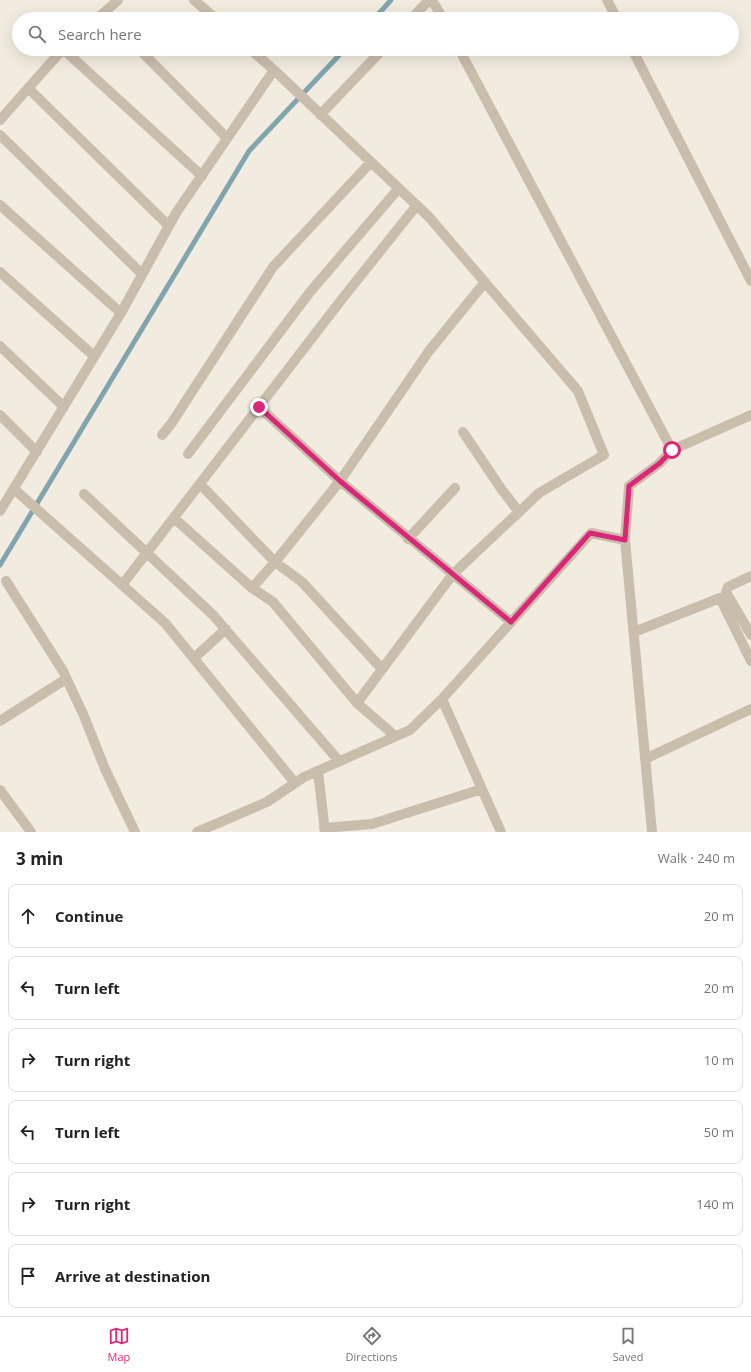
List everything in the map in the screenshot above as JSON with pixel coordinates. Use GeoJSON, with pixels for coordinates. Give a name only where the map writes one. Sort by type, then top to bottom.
{"type":"FeatureCollection","features":[{"type":"Feature","properties":{"kind":"street"},"geometry":{"type":"LineString","coordinates":[[107,12],[118,0]]}},
{"type":"Feature","properties":{"kind":"street"},"geometry":{"type":"LineString","coordinates":[[194,0],[208,12]]}},
{"type":"Feature","properties":{"kind":"street"},"geometry":{"type":"LineString","coordinates":[[418,12],[429,0]]}},
{"type":"Feature","properties":{"kind":"street"},"geometry":{"type":"LineString","coordinates":[[432,0],[439,12]]}},
{"type":"Feature","properties":{"kind":"street"},"geometry":{"type":"LineString","coordinates":[[607,0],[613,12]]}},
{"type":"Feature","properties":{"kind":"street"},"geometry":{"type":"LineString","coordinates":[[0,120],[57,56]]}},
{"type":"Feature","properties":{"kind":"street"},"geometry":{"type":"LineString","coordinates":[[71,56],[202,176]]}},
{"type":"Feature","properties":{"kind":"street"},"geometry":{"type":"LineString","coordinates":[[146,56],[227,138]]}},
{"type":"Feature","properties":{"kind":"street"},"geometry":{"type":"LineString","coordinates":[[258,56],[429,216],[578,391],[604,455],[539,493],[453,574],[357,703]]}},
{"type":"Feature","properties":{"kind":"street"},"geometry":{"type":"LineString","coordinates":[[320,115],[376,56]]}},
{"type":"Feature","properties":{"kind":"street"},"geometry":{"type":"LineString","coordinates":[[463,56],[672,450]]}},
{"type":"Feature","properties":{"kind":"street"},"geometry":{"type":"LineString","coordinates":[[636,56],[751,281]]}},
{"type":"Feature","properties":{"kind":"street"},"geometry":{"type":"LineString","coordinates":[[2,503],[14,489],[64,408],[121,313],[169,226],[274,70]]}},
{"type":"Feature","properties":{"kind":"street"},"geometry":{"type":"LineString","coordinates":[[28,88],[169,226]]}},
{"type":"Feature","properties":{"kind":"street"},"geometry":{"type":"LineString","coordinates":[[0,135],[142,274]]}},
{"type":"Feature","properties":{"kind":"street"},"geometry":{"type":"LineString","coordinates":[[162,435],[273,267],[371,162]]}},
{"type":"Feature","properties":{"kind":"street"},"geometry":{"type":"LineString","coordinates":[[188,454],[310,292],[399,188]]}},
{"type":"Feature","properties":{"kind":"street"},"geometry":{"type":"LineString","coordinates":[[0,205],[121,313]]}},
{"type":"Feature","properties":{"kind":"street"},"geometry":{"type":"LineString","coordinates":[[122,585],[342,299],[417,205]]}},
{"type":"Feature","properties":{"kind":"street"},"geometry":{"type":"LineString","coordinates":[[0,272],[94,356]]}},
{"type":"Feature","properties":{"kind":"street"},"geometry":{"type":"LineString","coordinates":[[252,588],[275,562],[340,481],[429,351],[485,282]]}},
{"type":"Feature","properties":{"kind":"street"},"geometry":{"type":"LineString","coordinates":[[0,346],[64,408]]}},
{"type":"Feature","properties":{"kind":"street"},"geometry":{"type":"LineString","coordinates":[[259,407],[340,481],[408,539],[511,622]]}},
{"type":"Feature","properties":{"kind":"street"},"geometry":{"type":"LineString","coordinates":[[0,415],[37,452]]}},
{"type":"Feature","properties":{"kind":"street"},"geometry":{"type":"LineString","coordinates":[[652,832],[625,540],[629,486],[660,463],[672,450],[751,415]]}},
{"type":"Feature","properties":{"kind":"street"},"geometry":{"type":"LineString","coordinates":[[463,432],[502,490],[519,512]]}},
{"type":"Feature","properties":{"kind":"street"},"geometry":{"type":"LineString","coordinates":[[200,484],[275,562],[302,582],[382,669]]}},
{"type":"Feature","properties":{"kind":"street"},"geometry":{"type":"LineString","coordinates":[[408,539],[455,488]]}},
{"type":"Feature","properties":{"kind":"street"},"geometry":{"type":"LineString","coordinates":[[14,489],[52,521],[165,623],[295,783]]}},
{"type":"Feature","properties":{"kind":"street"},"geometry":{"type":"LineString","coordinates":[[84,494],[213,615],[339,761]]}},
{"type":"Feature","properties":{"kind":"street"},"geometry":{"type":"LineString","coordinates":[[174,518],[252,588],[273,602],[357,703],[395,736]]}},
{"type":"Feature","properties":{"kind":"street"},"geometry":{"type":"LineString","coordinates":[[197,832],[267,802],[295,783],[318,770],[410,730],[442,699],[590,533],[625,540]]}},
{"type":"Feature","properties":{"kind":"street"},"geometry":{"type":"LineString","coordinates":[[751,576],[728,588],[726,592],[751,635]]}},
{"type":"Feature","properties":{"kind":"street"},"geometry":{"type":"LineString","coordinates":[[6,581],[66,679],[84,716],[105,769],[135,832]]}},
{"type":"Feature","properties":{"kind":"street"},"geometry":{"type":"LineString","coordinates":[[634,632],[720,598],[751,661]]}},
{"type":"Feature","properties":{"kind":"street"},"geometry":{"type":"LineString","coordinates":[[194,658],[226,629]]}},
{"type":"Feature","properties":{"kind":"street"},"geometry":{"type":"LineString","coordinates":[[0,721],[66,679]]}},
{"type":"Feature","properties":{"kind":"street"},"geometry":{"type":"LineString","coordinates":[[442,699],[501,832]]}},
{"type":"Feature","properties":{"kind":"street"},"geometry":{"type":"LineString","coordinates":[[645,758],[751,709]]}},
{"type":"Feature","properties":{"kind":"street"},"geometry":{"type":"LineString","coordinates":[[318,770],[324,830],[372,824],[482,789]]}},
{"type":"Feature","properties":{"kind":"street"},"geometry":{"type":"LineString","coordinates":[[0,790],[31,832]]}},
{"type":"Feature","properties":{"kind":"waterway"},"geometry":{"type":"LineString","coordinates":[[380,12],[391,0]]}},
{"type":"Feature","properties":{"kind":"waterway"},"geometry":{"type":"LineString","coordinates":[[0,565],[249,151],[338,56]]}},
{"type":"Feature","properties":{"kind":"route"},"geometry":{"type":"LineString","coordinates":[[259,407],[340,481],[408,539],[511,622],[590,533],[625,540],[629,486],[660,463],[672,450]]}}]}
